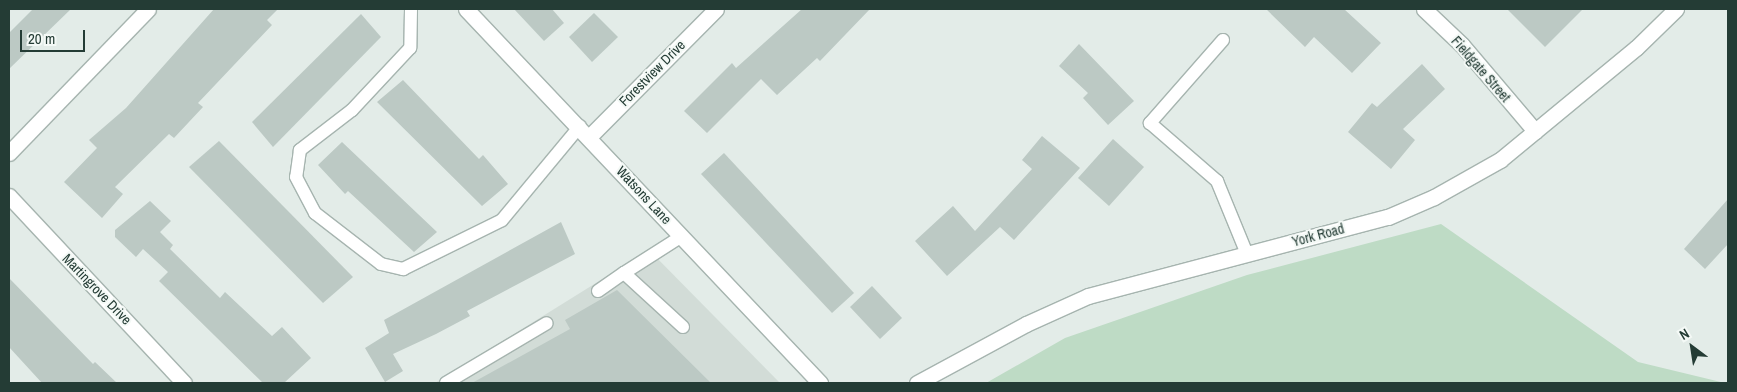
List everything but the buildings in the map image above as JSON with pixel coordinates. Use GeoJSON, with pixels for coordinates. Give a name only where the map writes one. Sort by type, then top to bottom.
{"type":"FeatureCollection","features":[{"type":"Feature","properties":{"kind":"street"},"geometry":{"type":"LineString","coordinates":[[9,153],[148,9]]}},
{"type":"Feature","properties":{"kind":"street","name":"Watsons Lane"},"geometry":{"type":"LineString","coordinates":[[466,9],[585,131],[820,383]]}},
{"type":"Feature","properties":{"kind":"street","name":"Forestview Drive"},"geometry":{"type":"LineString","coordinates":[[585,131],[716,9]]}},
{"type":"Feature","properties":{"kind":"street","name":"Fieldgate Street"},"geometry":{"type":"LineString","coordinates":[[1424,9],[1462,45],[1535,131]]}},
{"type":"Feature","properties":{"kind":"street","name":"York Road"},"geometry":{"type":"LineString","coordinates":[[917,383],[1026,324],[1088,296],[1388,217],[1434,197],[1500,160],[1636,48],[1676,9]]}},
{"type":"Feature","properties":{"kind":"street","name":"Martingrove Drive"},"geometry":{"type":"LineString","coordinates":[[9,196],[184,383]]}},
{"type":"Feature","properties":{"kind":"lane"},"geometry":{"type":"LineString","coordinates":[[411,9],[410,48],[352,110],[300,150],[296,177],[315,214],[381,264],[403,269],[502,220],[585,131]]}},
{"type":"Feature","properties":{"kind":"lane"},"geometry":{"type":"LineString","coordinates":[[1223,40],[1150,122],[1217,181],[1247,254]]}},
{"type":"Feature","properties":{"kind":"lane"},"geometry":{"type":"LineString","coordinates":[[598,291],[682,236]]}},
{"type":"Feature","properties":{"kind":"lane"},"geometry":{"type":"LineString","coordinates":[[624,273],[683,327]]}},
{"type":"Feature","properties":{"kind":"lane"},"geometry":{"type":"LineString","coordinates":[[446,383],[547,324]]}},
{"type":"Feature","properties":{"kind":"shaded area"},"geometry":{"type":"Polygon","coordinates":[[[649,250],[780,383],[435,383],[649,250]]]}},
{"type":"Feature","properties":{"kind":"green space"},"geometry":{"type":"Polygon","coordinates":[[[1441,224],[1638,362],[1725,383],[986,383],[1065,338],[1247,275],[1441,224]]]}}]}
